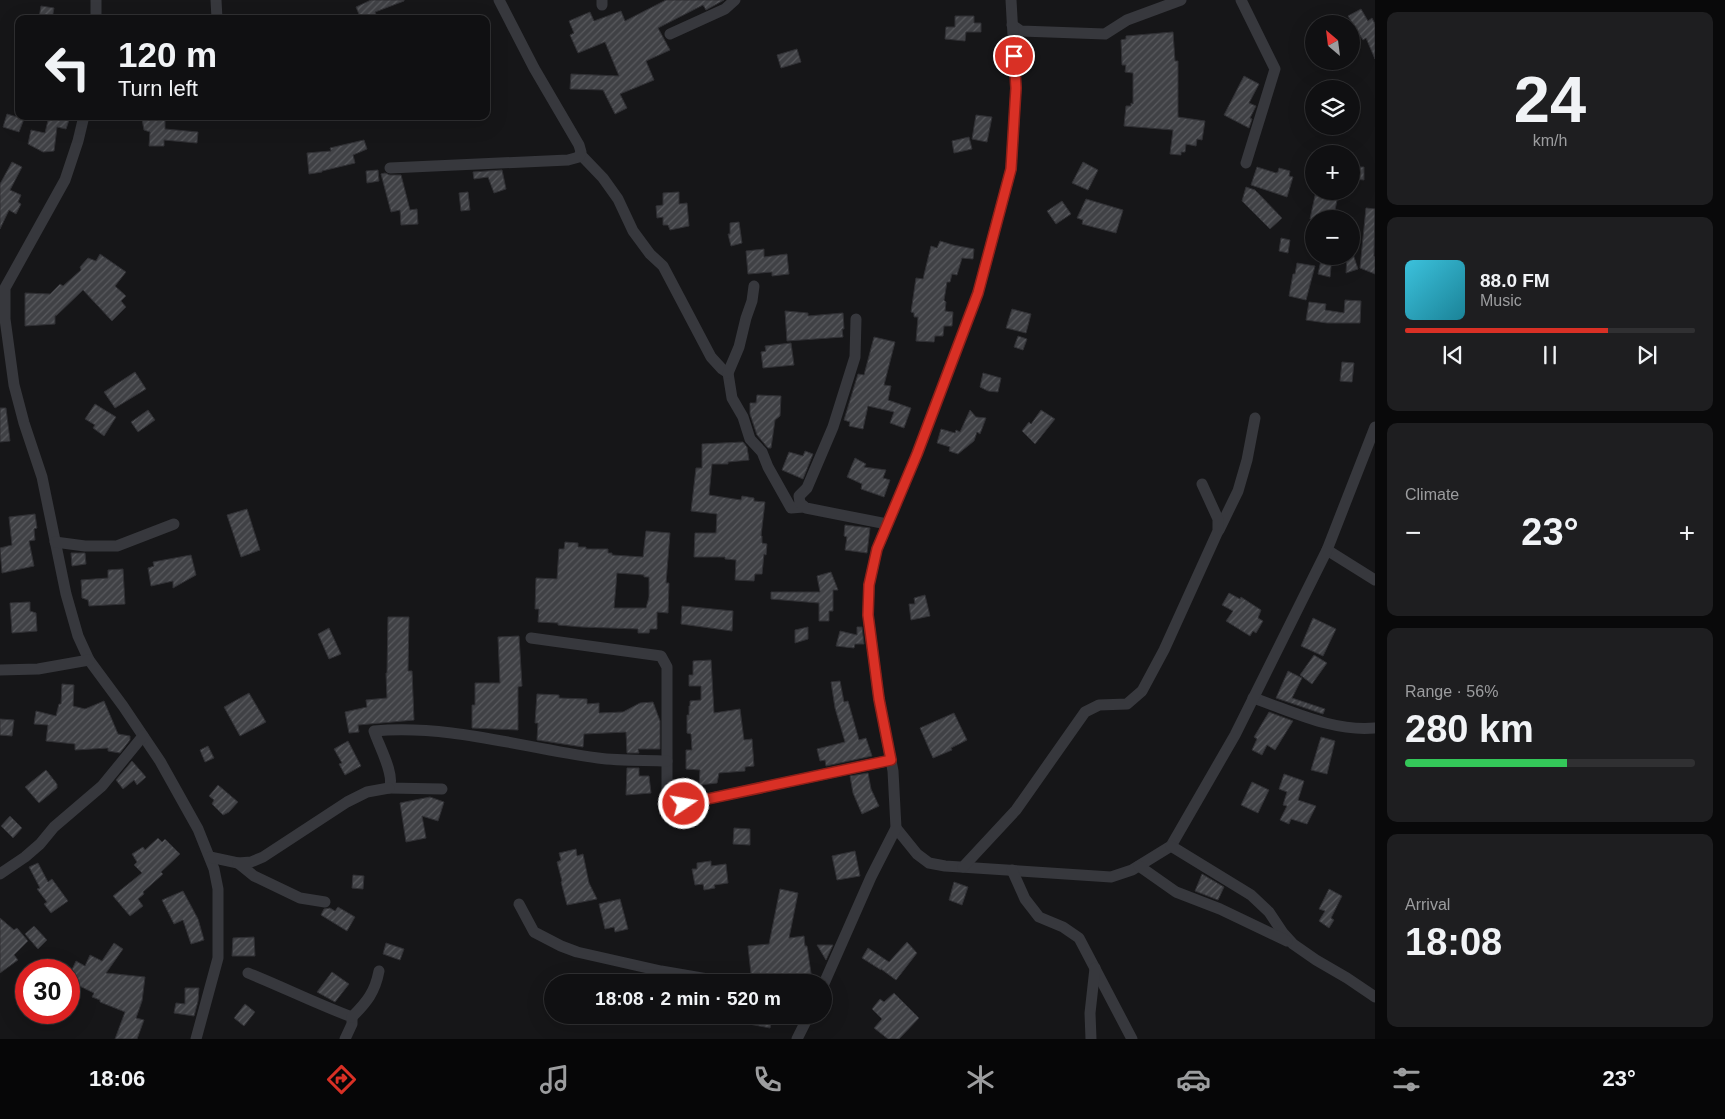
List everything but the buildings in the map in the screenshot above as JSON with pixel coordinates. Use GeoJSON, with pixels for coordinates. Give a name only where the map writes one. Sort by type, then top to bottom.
{"type":"FeatureCollection","features":[{"type":"Feature","properties":{"kind":"street"},"geometry":{"type":"LineString","coordinates":[[96,0],[96,15]]}},
{"type":"Feature","properties":{"kind":"street"},"geometry":{"type":"LineString","coordinates":[[216,0],[217,15]]}},
{"type":"Feature","properties":{"kind":"street"},"geometry":{"type":"LineString","coordinates":[[499,0],[534,68],[578,145],[580,154],[603,178],[618,199],[633,231],[650,254],[663,266],[711,356],[728,373]]}},
{"type":"Feature","properties":{"kind":"street"},"geometry":{"type":"LineString","coordinates":[[670,34],[725,9],[735,0]]}},
{"type":"Feature","properties":{"kind":"street"},"geometry":{"type":"LineString","coordinates":[[828,974],[871,877],[896,828],[891,760],[879,699],[868,615],[869,585],[877,549],[944,384],[978,293],[1011,169],[1016,88],[1011,0]]}},
{"type":"Feature","properties":{"kind":"street"},"geometry":{"type":"LineString","coordinates":[[1012,25],[1021,31],[1105,34],[1127,20],[1182,0]]}},
{"type":"Feature","properties":{"kind":"street"},"geometry":{"type":"LineString","coordinates":[[1241,0],[1274,68],[1246,163]]}},
{"type":"Feature","properties":{"kind":"street"},"geometry":{"type":"LineString","coordinates":[[83,120],[65,180],[2,288],[5,319],[14,385],[42,477],[55,542],[78,636],[89,660],[160,761],[194,821],[214,869],[218,889],[218,958],[196,1039]]}},
{"type":"Feature","properties":{"kind":"street"},"geometry":{"type":"LineString","coordinates":[[390,168],[568,160],[579,157],[580,154]]}},
{"type":"Feature","properties":{"kind":"street"},"geometry":{"type":"LineString","coordinates":[[754,286],[739,347],[728,373],[732,398],[743,417],[750,439],[762,452],[768,467],[791,508],[804,507],[887,524]]}},
{"type":"Feature","properties":{"kind":"street"},"geometry":{"type":"LineString","coordinates":[[804,507],[800,503],[799,496],[807,488],[833,427],[855,357],[856,319]]}},
{"type":"Feature","properties":{"kind":"street"},"geometry":{"type":"LineString","coordinates":[[963,867],[1016,810],[1085,712],[1099,705],[1127,704],[1142,691],[1164,650],[1218,531],[1238,492],[1248,460],[1254,418]]}},
{"type":"Feature","properties":{"kind":"street"},"geometry":{"type":"LineString","coordinates":[[896,828],[917,854],[929,863],[945,866],[1111,877],[1139,866],[1170,846],[1235,735],[1328,550],[1375,427]]}},
{"type":"Feature","properties":{"kind":"street"},"geometry":{"type":"LineString","coordinates":[[1202,484],[1218,519],[1218,531]]}},
{"type":"Feature","properties":{"kind":"street"},"geometry":{"type":"LineString","coordinates":[[55,542],[85,546],[118,546],[174,524]]}},
{"type":"Feature","properties":{"kind":"street"},"geometry":{"type":"LineString","coordinates":[[1328,550],[1375,580]]}},
{"type":"Feature","properties":{"kind":"street"},"geometry":{"type":"LineString","coordinates":[[531,638],[661,656],[667,667],[667,795],[670,800],[684,804],[891,760]]}},
{"type":"Feature","properties":{"kind":"street"},"geometry":{"type":"LineString","coordinates":[[0,670],[38,669],[89,660]]}},
{"type":"Feature","properties":{"kind":"street"},"geometry":{"type":"LineString","coordinates":[[1253,698],[1333,725],[1348,728],[1375,728]]}},
{"type":"Feature","properties":{"kind":"street"},"geometry":{"type":"LineString","coordinates":[[389,788],[392,784],[388,765],[374,731],[427,730],[487,737],[599,758],[667,761]]}},
{"type":"Feature","properties":{"kind":"street"},"geometry":{"type":"LineString","coordinates":[[0,874],[35,848],[54,827],[102,786],[143,736]]}},
{"type":"Feature","properties":{"kind":"street"},"geometry":{"type":"LineString","coordinates":[[210,857],[238,863],[251,862],[263,857],[347,802],[367,792],[389,788],[442,789]]}},
{"type":"Feature","properties":{"kind":"street"},"geometry":{"type":"LineString","coordinates":[[1170,846],[1251,895],[1268,912],[1293,944]]}},
{"type":"Feature","properties":{"kind":"street"},"geometry":{"type":"LineString","coordinates":[[238,863],[254,876],[300,898],[325,902]]}},
{"type":"Feature","properties":{"kind":"street"},"geometry":{"type":"LineString","coordinates":[[1139,866],[1176,892],[1220,909],[1293,944],[1375,997]]}},
{"type":"Feature","properties":{"kind":"street"},"geometry":{"type":"LineString","coordinates":[[1012,870],[1024,899],[1039,917],[1063,926],[1079,938],[1132,1039]]}},
{"type":"Feature","properties":{"kind":"street"},"geometry":{"type":"LineString","coordinates":[[519,904],[534,932],[561,946],[577,952],[678,974]]}},
{"type":"Feature","properties":{"kind":"street"},"geometry":{"type":"LineString","coordinates":[[1091,1039],[1090,1013],[1095,968]]}},
{"type":"Feature","properties":{"kind":"street"},"geometry":{"type":"LineString","coordinates":[[345,1039],[352,1024],[352,1017],[367,1002],[376,984],[379,971]]}},
{"type":"Feature","properties":{"kind":"street"},"geometry":{"type":"LineString","coordinates":[[248,973],[294,992],[317,1004],[352,1017]]}},
{"type":"Feature","properties":{"kind":"street"},"geometry":{"type":"LineString","coordinates":[[797,1039],[804,1024]]}},
{"type":"Feature","properties":{"kind":"route"},"geometry":{"type":"LineString","coordinates":[[684,804],[891,760],[879,699],[868,615],[869,585],[877,549],[917,454],[978,293],[1011,169],[1016,88],[1014,56]]}}]}
